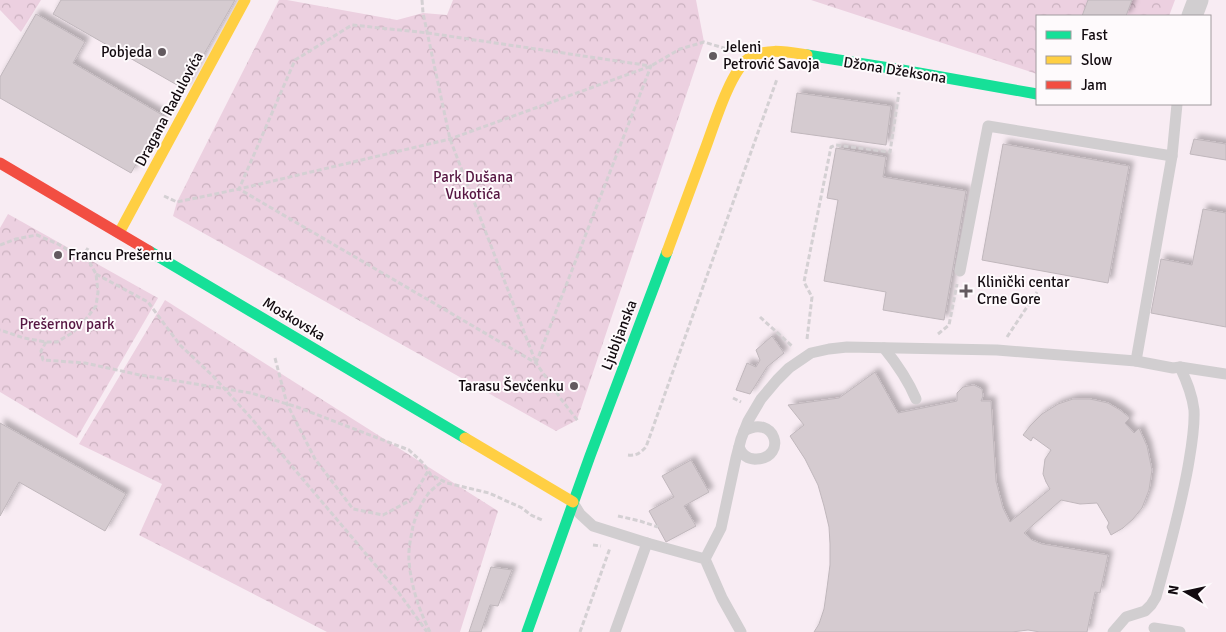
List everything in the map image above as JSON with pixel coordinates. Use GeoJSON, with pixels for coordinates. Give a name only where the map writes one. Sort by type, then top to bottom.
{"type":"FeatureCollection","features":[{"type":"Feature","properties":{"kind":"street","name":"Dragana Radulovića"},"geometry":{"type":"LineString","coordinates":[[119,233],[245,0]]}},
{"type":"Feature","properties":{"kind":"street"},"geometry":{"type":"LineString","coordinates":[[1192,15],[1198,0]]}},
{"type":"Feature","properties":{"kind":"street","name":"Džona Džeksona"},"geometry":{"type":"LineString","coordinates":[[752,56],[765,52],[782,51],[1036,94]]}},
{"type":"Feature","properties":{"kind":"street","name":"Ljubljanska"},"geometry":{"type":"LineString","coordinates":[[527,632],[594,443],[726,94],[741,66],[752,56]]}},
{"type":"Feature","properties":{"kind":"street","name":"Moskovska"},"geometry":{"type":"LineString","coordinates":[[0,163],[573,502]]}},
{"type":"Feature","properties":{"kind":"lane"},"geometry":{"type":"LineString","coordinates":[[1136,361],[1172,156],[1177,105]]}},
{"type":"Feature","properties":{"kind":"lane"},"geometry":{"type":"LineString","coordinates":[[960,271],[988,126],[1172,156]]}},
{"type":"Feature","properties":{"kind":"lane"},"geometry":{"type":"LineString","coordinates":[[705,559],[721,528],[744,431],[761,399],[777,380],[789,368],[812,353],[847,347],[997,350],[1136,361],[1173,368],[1180,367],[1226,374]]}},
{"type":"Feature","properties":{"kind":"lane"},"geometry":{"type":"LineString","coordinates":[[884,348],[906,379],[916,399]]}},
{"type":"Feature","properties":{"kind":"lane"},"geometry":{"type":"LineString","coordinates":[[1113,632],[1126,617],[1145,611],[1151,605],[1156,597],[1172,543],[1191,447],[1194,411],[1190,389],[1180,367]]}},
{"type":"Feature","properties":{"kind":"lane"},"geometry":{"type":"LineString","coordinates":[[739,447],[744,456],[755,460],[767,457],[774,448],[774,438],[765,428],[756,426],[744,431]]}},
{"type":"Feature","properties":{"kind":"lane"},"geometry":{"type":"LineString","coordinates":[[573,502],[580,514],[593,526],[705,559]]}},
{"type":"Feature","properties":{"kind":"lane"},"geometry":{"type":"LineString","coordinates":[[615,632],[647,543]]}},
{"type":"Feature","properties":{"kind":"lane"},"geometry":{"type":"LineString","coordinates":[[705,559],[722,598],[741,632]]}},
{"type":"Feature","properties":{"kind":"lane"},"geometry":{"type":"LineString","coordinates":[[1145,611],[1154,630],[1180,632]]}},
{"type":"Feature","properties":{"kind":"path"},"geometry":{"type":"LineString","coordinates":[[422,0],[423,13],[450,139],[536,363],[594,443]]}},
{"type":"Feature","properties":{"kind":"path"},"geometry":{"type":"LineString","coordinates":[[239,189],[295,60],[352,25],[428,33],[651,66]]}},
{"type":"Feature","properties":{"kind":"path"},"geometry":{"type":"LineString","coordinates":[[144,186],[177,202],[450,139],[651,66],[680,49],[704,42]]}},
{"type":"Feature","properties":{"kind":"path"},"geometry":{"type":"LineString","coordinates":[[536,363],[651,66]]}},
{"type":"Feature","properties":{"kind":"path"},"geometry":{"type":"LineString","coordinates":[[804,357],[812,297],[804,282],[831,146],[836,145],[890,152],[902,70]]}},
{"type":"Feature","properties":{"kind":"path"},"geometry":{"type":"LineString","coordinates":[[628,455],[635,456],[646,447],[776,79]]}},
{"type":"Feature","properties":{"kind":"path"},"geometry":{"type":"LineString","coordinates":[[239,189],[536,363]]}},
{"type":"Feature","properties":{"kind":"path"},"geometry":{"type":"LineString","coordinates":[[0,245],[16,239],[38,235],[58,244],[90,263],[96,274],[98,292],[96,306],[84,323],[57,342],[24,338],[0,330]]}},
{"type":"Feature","properties":{"kind":"path"},"geometry":{"type":"LineString","coordinates":[[82,258],[88,248]]}},
{"type":"Feature","properties":{"kind":"path"},"geometry":{"type":"LineString","coordinates":[[921,349],[949,325],[960,271]]}},
{"type":"Feature","properties":{"kind":"path"},"geometry":{"type":"LineString","coordinates":[[96,274],[148,302],[180,345],[225,389],[252,419],[399,593],[428,632]]}},
{"type":"Feature","properties":{"kind":"path"},"geometry":{"type":"LineString","coordinates":[[997,350],[1038,292]]}},
{"type":"Feature","properties":{"kind":"path"},"geometry":{"type":"LineString","coordinates":[[760,317],[804,357]]}},
{"type":"Feature","properties":{"kind":"path"},"geometry":{"type":"LineString","coordinates":[[46,342],[41,351],[43,360],[84,363],[140,375],[251,394],[287,404],[409,450],[423,463],[431,475],[447,483],[489,493],[522,508],[543,521]]}},
{"type":"Feature","properties":{"kind":"path"},"geometry":{"type":"LineString","coordinates":[[275,358],[287,404],[315,459],[354,509],[383,515],[404,504],[411,500],[428,470]]}},
{"type":"Feature","properties":{"kind":"path"},"geometry":{"type":"LineString","coordinates":[[428,632],[419,609],[412,582],[409,542],[422,504],[429,493],[443,481]]}},
{"type":"Feature","properties":{"kind":"path"},"geometry":{"type":"LineString","coordinates":[[617,515],[658,527]]}},
{"type":"Feature","properties":{"kind":"path"},"geometry":{"type":"LineString","coordinates":[[580,632],[610,548]]}},
{"type":"Feature","properties":{"kind":"green space"},"geometry":{"type":"Polygon","coordinates":[[[0,0],[41,0],[21,32],[0,10],[0,0]]]}},
{"type":"Feature","properties":{"kind":"green space","name":"Park Dušana Vukotića"},"geometry":{"type":"Polygon","coordinates":[[[279,0],[397,20],[423,13],[447,15],[453,0],[696,0],[704,42],[577,420],[556,431],[173,216],[177,202],[279,0]]]}},
{"type":"Feature","properties":{"kind":"green space"},"geometry":{"type":"Polygon","coordinates":[[[811,0],[1175,0],[1169,15],[1036,15],[1036,74],[811,0]]]}},
{"type":"Feature","properties":{"kind":"green space","name":"Prešernov park"},"geometry":{"type":"Polygon","coordinates":[[[8,214],[158,298],[77,438],[0,392],[0,228],[8,214]]]}},
{"type":"Feature","properties":{"kind":"green space"},"geometry":{"type":"Polygon","coordinates":[[[165,300],[498,511],[460,632],[327,632],[139,535],[162,484],[79,444],[165,300]]]}},
{"type":"Feature","properties":{"kind":"building","name":"Pobjeda"},"geometry":{"type":"Polygon","coordinates":[[[61,0],[235,0],[184,89],[53,14],[61,0]]]}},
{"type":"Feature","properties":{"kind":"building"},"geometry":{"type":"Polygon","coordinates":[[[1088,0],[1132,0],[1126,15],[1082,15],[1088,0]]]}},
{"type":"Feature","properties":{"kind":"building"},"geometry":{"type":"Polygon","coordinates":[[[36,14],[85,42],[73,63],[164,116],[131,173],[0,98],[0,77],[36,14]]]}},
{"type":"Feature","properties":{"kind":"building"},"geometry":{"type":"Polygon","coordinates":[[[797,93],[891,106],[886,145],[791,132],[797,93]]]}},
{"type":"Feature","properties":{"kind":"building"},"geometry":{"type":"Polygon","coordinates":[[[1194,139],[1226,144],[1226,160],[1190,154],[1194,139]]]}},
{"type":"Feature","properties":{"kind":"building"},"geometry":{"type":"Polygon","coordinates":[[[1003,144],[1129,166],[1108,283],[982,260],[1003,144]]]}},
{"type":"Feature","properties":{"kind":"building"},"geometry":{"type":"Polygon","coordinates":[[[836,148],[886,157],[883,177],[966,191],[944,320],[883,310],[886,292],[824,281],[838,200],[827,198],[836,148]]]}},
{"type":"Feature","properties":{"kind":"building"},"geometry":{"type":"Polygon","coordinates":[[[1203,209],[1226,213],[1226,327],[1151,313],[1161,259],[1192,265],[1203,209]]]}},
{"type":"Feature","properties":{"kind":"building"},"geometry":{"type":"Polygon","coordinates":[[[772,336],[784,353],[767,367],[750,394],[736,390],[747,363],[756,367],[760,360],[756,350],[772,336]]]}},
{"type":"Feature","properties":{"kind":"building"},"geometry":{"type":"Polygon","coordinates":[[[875,372],[898,413],[957,401],[957,393],[963,387],[974,385],[982,389],[983,396],[981,401],[991,401],[996,481],[1003,508],[1010,522],[1050,489],[1043,474],[1045,459],[1051,450],[1033,437],[1031,441],[1023,435],[1042,414],[1058,404],[1073,399],[1090,399],[1108,403],[1120,410],[1130,418],[1125,423],[1134,433],[1139,428],[1147,446],[1152,470],[1149,490],[1142,508],[1133,519],[1111,535],[1107,527],[1109,523],[1097,503],[1080,504],[1061,500],[1024,533],[1032,540],[1042,544],[1108,555],[1100,593],[1095,592],[1087,632],[1040,632],[1028,630],[1012,632],[814,632],[824,609],[830,565],[829,527],[818,485],[805,459],[790,436],[804,425],[788,405],[839,398],[875,372]]]}},
{"type":"Feature","properties":{"kind":"building"},"geometry":{"type":"Polygon","coordinates":[[[0,423],[126,494],[105,531],[19,482],[0,516],[0,423]]]}},
{"type":"Feature","properties":{"kind":"building"},"geometry":{"type":"Polygon","coordinates":[[[691,460],[709,492],[684,506],[696,526],[666,542],[649,511],[674,497],[662,476],[691,460]]]}},
{"type":"Feature","properties":{"kind":"building"},"geometry":{"type":"Polygon","coordinates":[[[491,567],[512,570],[498,606],[490,605],[481,632],[469,632],[491,567]]]}},
{"type":"Feature","properties":{"kind":"traffic: fast"},"geometry":{"type":"LineString","coordinates":[[807,55],[1036,94]]}},
{"type":"Feature","properties":{"kind":"traffic: fast"},"geometry":{"type":"LineString","coordinates":[[149,251],[465,438]]}},
{"type":"Feature","properties":{"kind":"traffic: fast"},"geometry":{"type":"LineString","coordinates":[[527,632],[590,456],[667,252]]}},
{"type":"Feature","properties":{"kind":"traffic: slow"},"geometry":{"type":"LineString","coordinates":[[119,233],[245,0]]}},
{"type":"Feature","properties":{"kind":"traffic: slow"},"geometry":{"type":"LineString","coordinates":[[667,252],[722,102],[734,76],[741,66],[748,59],[762,53],[777,51],[807,55]]}},
{"type":"Feature","properties":{"kind":"traffic: slow"},"geometry":{"type":"LineString","coordinates":[[465,438],[573,502]]}},
{"type":"Feature","properties":{"kind":"traffic: jam"},"geometry":{"type":"LineString","coordinates":[[0,163],[149,251]]}},
{"type":"Feature","properties":{"kind":"place","name":"Pobjeda"},"geometry":{"type":"Point","coordinates":[162,52]}},
{"type":"Feature","properties":{"kind":"place","name":"Jeleni Petrović Savoja"},"geometry":{"type":"Point","coordinates":[713,56]}},
{"type":"Feature","properties":{"kind":"place","name":"Francu Prešernu"},"geometry":{"type":"Point","coordinates":[58,255]}},
{"type":"Feature","properties":{"kind":"place","name":"Klinički centar Crne Gore"},"geometry":{"type":"Point","coordinates":[966,291]}},
{"type":"Feature","properties":{"kind":"place","name":"Tarasu Ševčenku"},"geometry":{"type":"Point","coordinates":[574,386]}}]}
